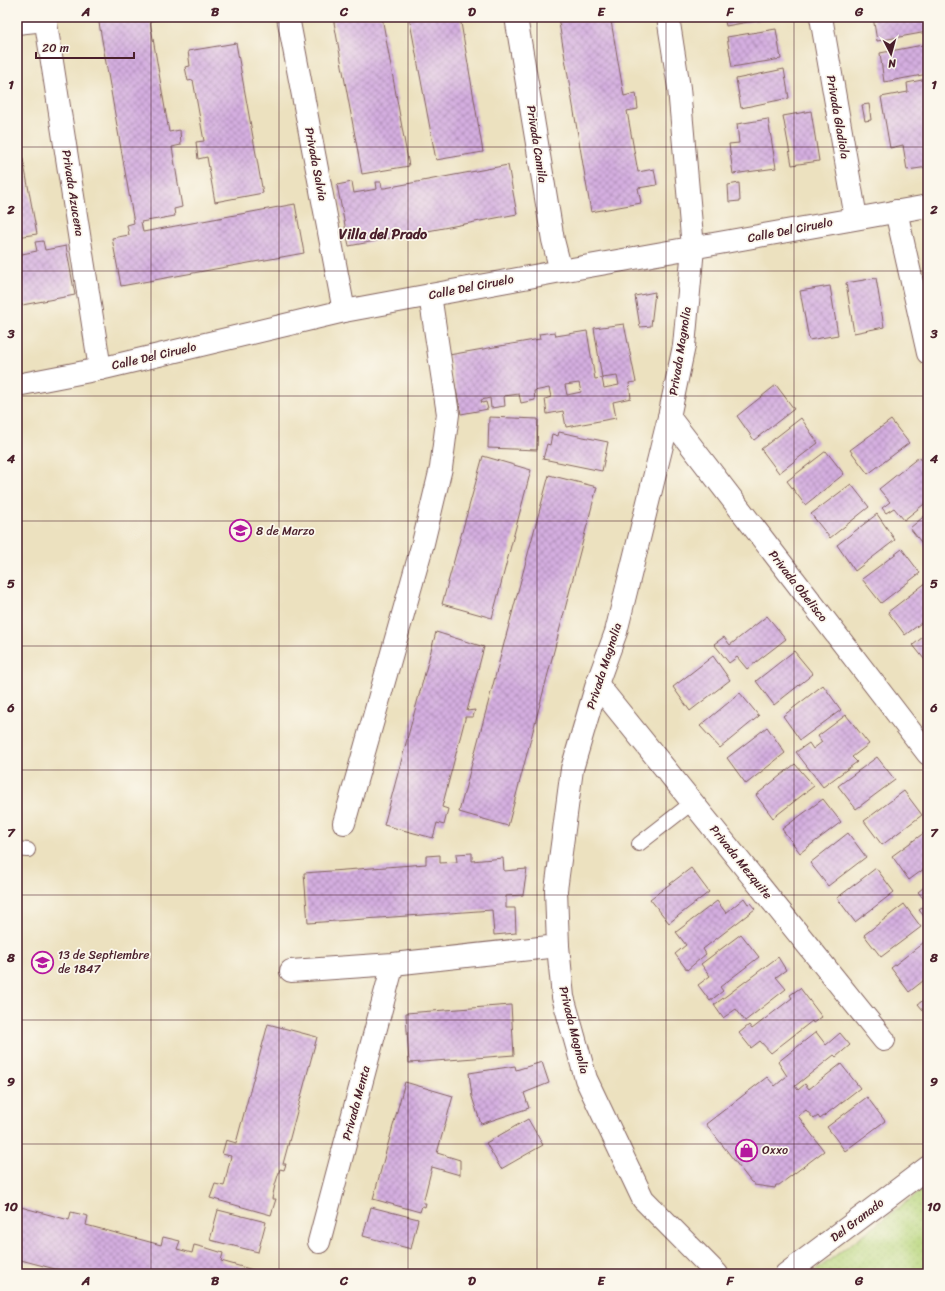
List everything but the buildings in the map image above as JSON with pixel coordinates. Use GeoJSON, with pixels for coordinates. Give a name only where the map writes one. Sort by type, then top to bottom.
{"type":"FeatureCollection","features":[{"type":"Feature","properties":{"kind":"street","name":"Privada Salvia"},"geometry":{"type":"LineString","coordinates":[[288,17],[344,311]]}},
{"type":"Feature","properties":{"kind":"street","name":"Privada Camila"},"geometry":{"type":"LineString","coordinates":[[516,17],[553,240],[561,271]]}},
{"type":"Feature","properties":{"kind":"street","name":"Privada Magnolia"},"geometry":{"type":"LineString","coordinates":[[668,17],[679,88],[693,248],[684,346],[669,417],[616,632],[597,684],[572,769],[556,890],[558,946],[563,997],[586,1079],[643,1199],[716,1274]]}},
{"type":"Feature","properties":{"kind":"street","name":"Privada Gladiola"},"geometry":{"type":"LineString","coordinates":[[821,17],[856,218]]}},
{"type":"Feature","properties":{"kind":"street","name":"Privada Azucena"},"geometry":{"type":"LineString","coordinates":[[46,20],[100,369]]}},
{"type":"Feature","properties":{"kind":"street","name":"Calle Del Ciruelo"},"geometry":{"type":"LineString","coordinates":[[17,385],[100,369],[344,311],[928,206]]}},
{"type":"Feature","properties":{"kind":"street"},"geometry":{"type":"LineString","coordinates":[[896,211],[928,353]]}},
{"type":"Feature","properties":{"kind":"street"},"geometry":{"type":"LineString","coordinates":[[344,823],[422,543],[441,468],[448,414],[430,295]]}},
{"type":"Feature","properties":{"kind":"street","name":"Privada Obelisco"},"geometry":{"type":"LineString","coordinates":[[669,417],[928,754]]}},
{"type":"Feature","properties":{"kind":"street","name":"Privada Mezquite"},"geometry":{"type":"LineString","coordinates":[[597,684],[884,1040]]}},
{"type":"Feature","properties":{"kind":"street"},"geometry":{"type":"LineString","coordinates":[[291,971],[394,964],[558,946]]}},
{"type":"Feature","properties":{"kind":"street","name":"Privada Menta"},"geometry":{"type":"LineString","coordinates":[[319,1242],[394,964]]}},
{"type":"Feature","properties":{"kind":"street","name":"Del Granado"},"geometry":{"type":"LineString","coordinates":[[786,1274],[928,1167]]}},
{"type":"Feature","properties":{"kind":"lane"},"geometry":{"type":"LineString","coordinates":[[17,27],[46,20]]}},
{"type":"Feature","properties":{"kind":"lane"},"geometry":{"type":"LineString","coordinates":[[640,844],[693,802]]}},
{"type":"Feature","properties":{"kind":"green space"},"geometry":{"type":"Polygon","coordinates":[[[928,1186],[928,1274],[811,1274],[928,1186]]]}},
{"type":"Feature","properties":{"kind":"place","name":"8 de Marzo"},"geometry":{"type":"Point","coordinates":[240,531]}},
{"type":"Feature","properties":{"kind":"place","name":"13 de Septiembre de 1847"},"geometry":{"type":"Point","coordinates":[42,962]}},
{"type":"Feature","properties":{"kind":"place","name":"Oxxo"},"geometry":{"type":"Point","coordinates":[747,1150]}},
{"type":"Feature","properties":{"kind":"district","name":"Villa del Prado"},"geometry":{"type":"Point","coordinates":[383,234]}}]}
